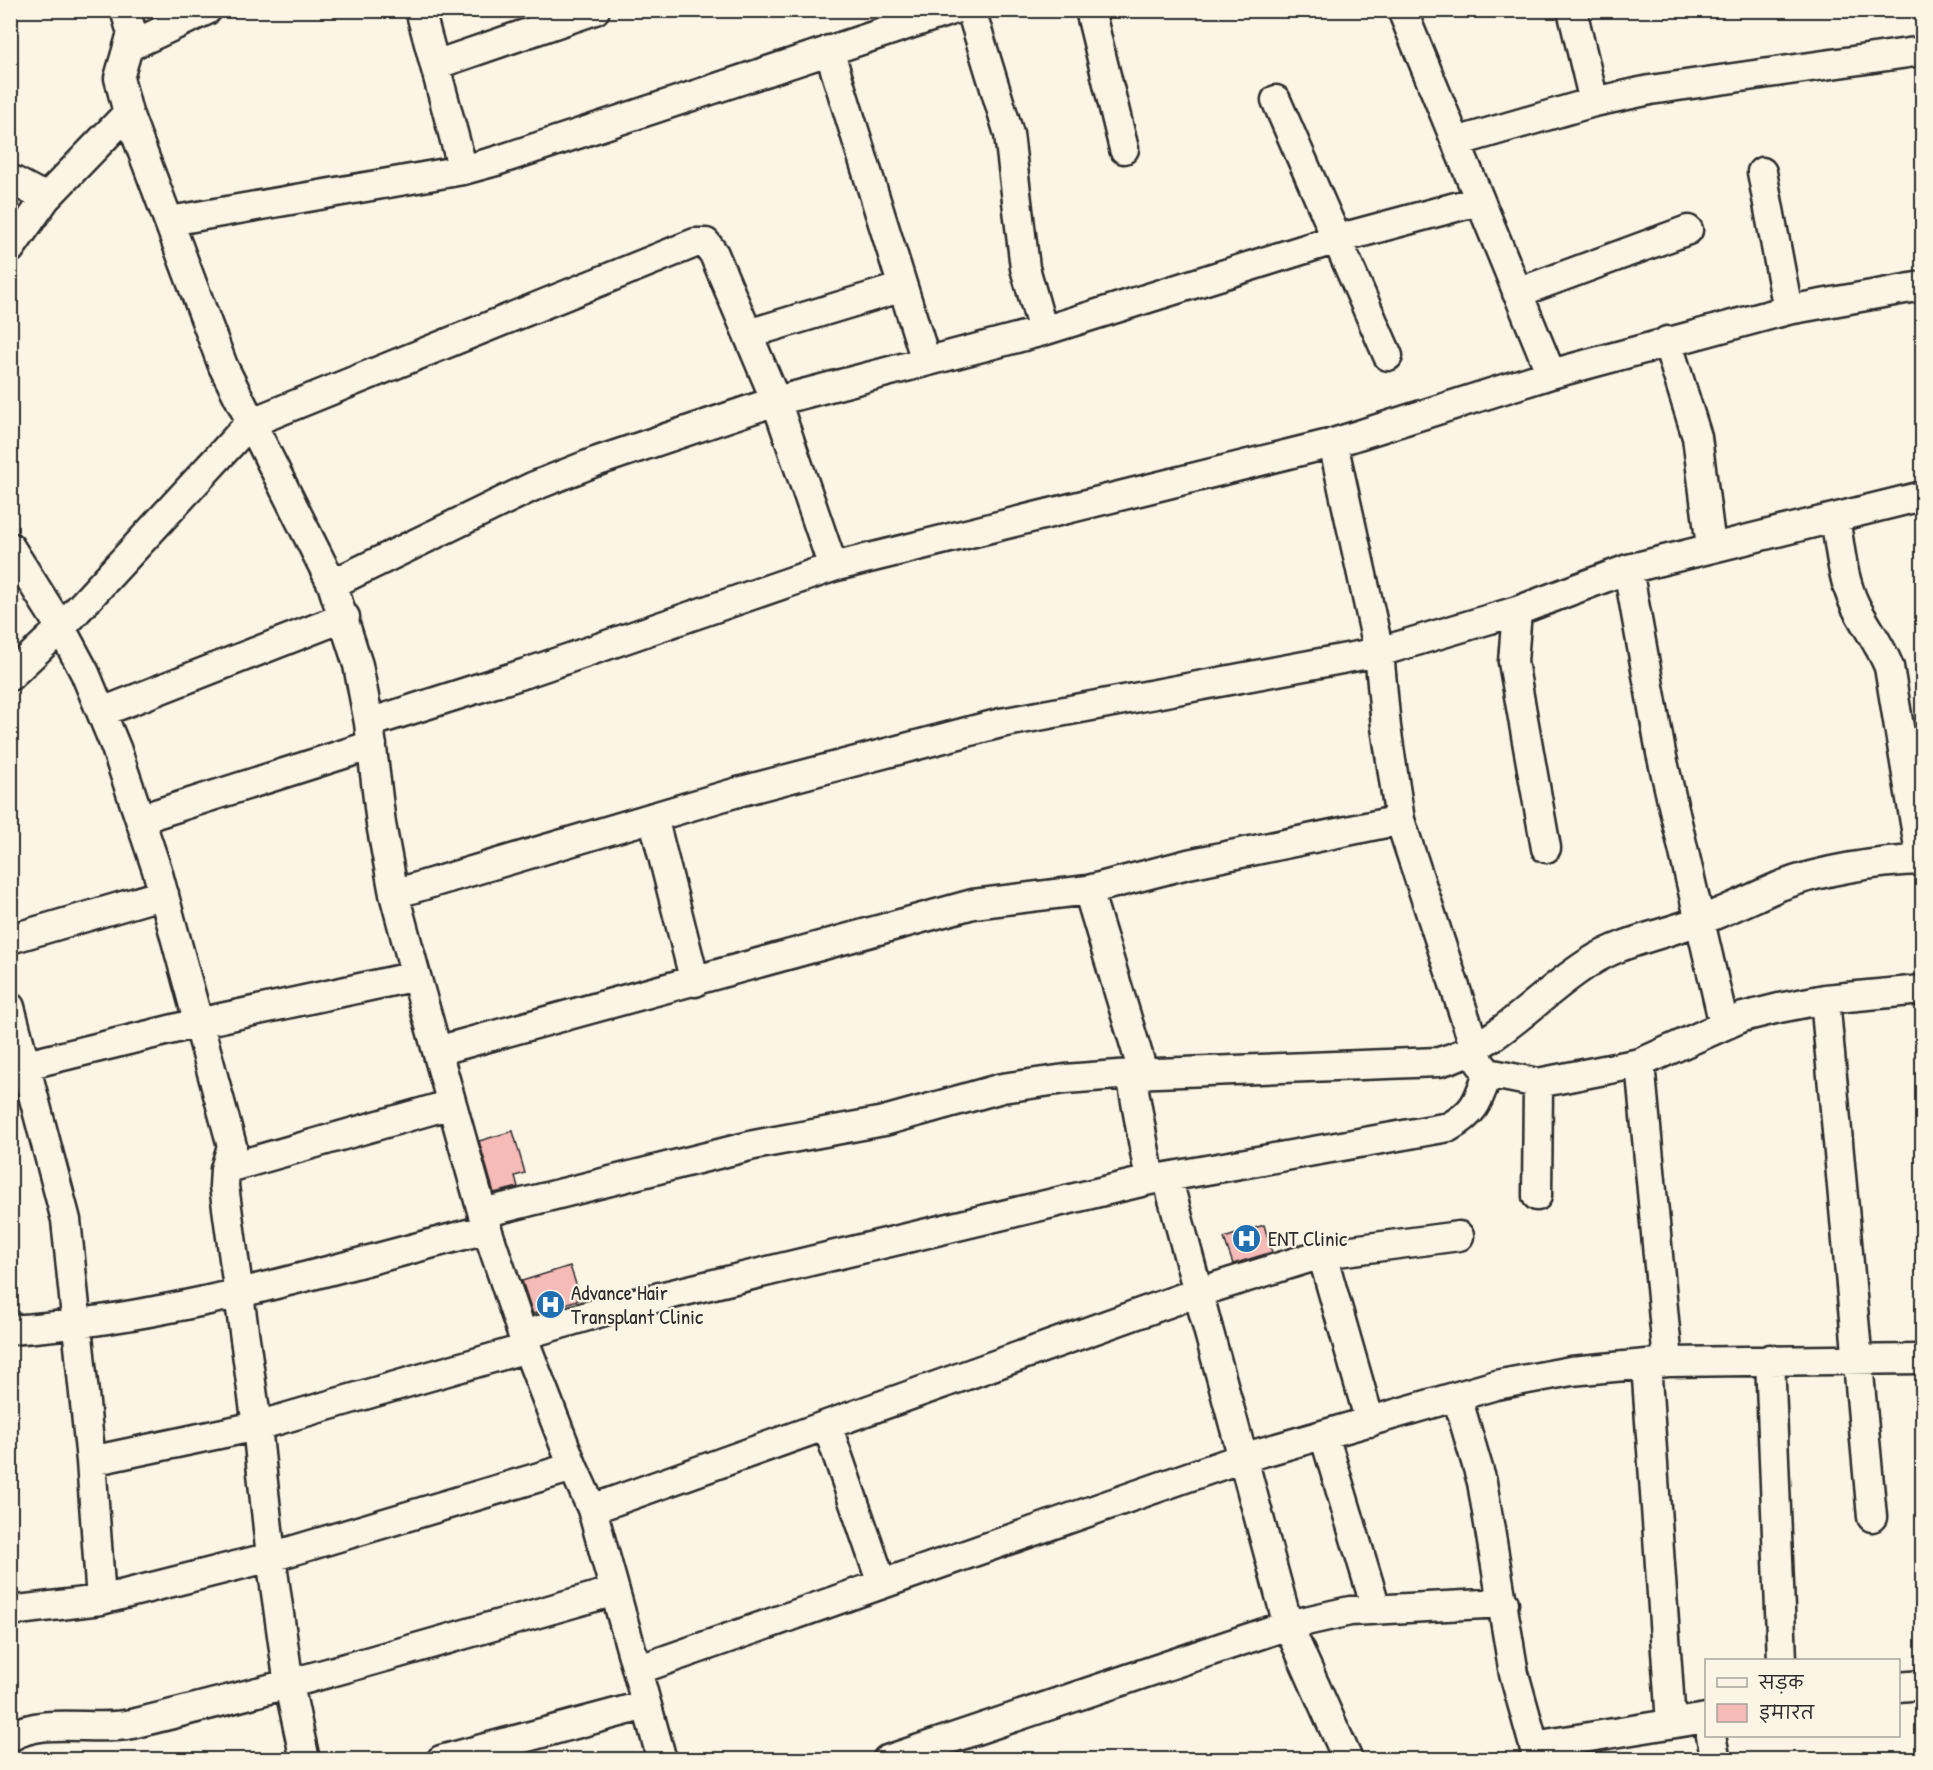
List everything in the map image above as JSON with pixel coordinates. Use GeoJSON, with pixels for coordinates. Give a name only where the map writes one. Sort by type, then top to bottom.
{"type":"FeatureCollection","features":[{"type":"Feature","properties":{"kind":"street"},"geometry":{"type":"LineString","coordinates":[[125,10],[132,33],[119,78],[128,113],[171,221],[208,330],[250,423],[332,584],[345,617],[370,734],[381,824],[394,894],[416,976],[485,1221],[525,1341],[573,1467],[592,1509],[662,1760]]}},
{"type":"Feature","properties":{"kind":"street"},"geometry":{"type":"LineString","coordinates":[[130,46],[207,10]]}},
{"type":"Feature","properties":{"kind":"street"},"geometry":{"type":"LineString","coordinates":[[420,10],[463,170]]}},
{"type":"Feature","properties":{"kind":"street"},"geometry":{"type":"LineString","coordinates":[[435,65],[595,10]]}},
{"type":"Feature","properties":{"kind":"street"},"geometry":{"type":"LineString","coordinates":[[171,221],[463,170],[952,10]]}},
{"type":"Feature","properties":{"kind":"street"},"geometry":{"type":"LineString","coordinates":[[971,10],[1009,134],[1023,256],[1043,331]]}},
{"type":"Feature","properties":{"kind":"street"},"geometry":{"type":"LineString","coordinates":[[1090,10],[1124,149]]}},
{"type":"Feature","properties":{"kind":"street"},"geometry":{"type":"LineString","coordinates":[[1402,10],[1478,201],[1551,374]]}},
{"type":"Feature","properties":{"kind":"street"},"geometry":{"type":"LineString","coordinates":[[1572,10],[1594,102]]}},
{"type":"Feature","properties":{"kind":"street"},"geometry":{"type":"LineString","coordinates":[[829,50],[926,361]]}},
{"type":"Feature","properties":{"kind":"street"},"geometry":{"type":"LineString","coordinates":[[1456,142],[1594,102],[1650,90],[1923,51]]}},
{"type":"Feature","properties":{"kind":"street"},"geometry":{"type":"LineString","coordinates":[[1276,100],[1388,356]]}},
{"type":"Feature","properties":{"kind":"street"},"geometry":{"type":"LineString","coordinates":[[10,249],[46,198],[128,113]]}},
{"type":"Feature","properties":{"kind":"street"},"geometry":{"type":"LineString","coordinates":[[1762,172],[1788,310]]}},
{"type":"Feature","properties":{"kind":"street"},"geometry":{"type":"LineString","coordinates":[[10,179],[46,198]]}},
{"type":"Feature","properties":{"kind":"street"},"geometry":{"type":"LineString","coordinates":[[332,584],[532,487],[595,462],[776,401],[1043,331],[1337,239],[1478,201]]}},
{"type":"Feature","properties":{"kind":"street"},"geometry":{"type":"LineString","coordinates":[[1517,293],[1688,230]]}},
{"type":"Feature","properties":{"kind":"street"},"geometry":{"type":"LineString","coordinates":[[10,676],[61,628],[250,423],[695,243],[706,243],[714,254],[776,401],[833,567]]}},
{"type":"Feature","properties":{"kind":"street"},"geometry":{"type":"LineString","coordinates":[[140,819],[370,734],[526,673],[833,567],[1334,443],[1551,374],[1667,341],[1788,310],[1923,286]]}},
{"type":"Feature","properties":{"kind":"street"},"geometry":{"type":"LineString","coordinates":[[748,334],[903,287]]}},
{"type":"Feature","properties":{"kind":"street"},"geometry":{"type":"LineString","coordinates":[[1667,341],[1697,437],[1711,547]]}},
{"type":"Feature","properties":{"kind":"street"},"geometry":{"type":"LineString","coordinates":[[91,1461],[257,1426],[525,1341],[633,1304],[1159,1178],[1449,1126],[1469,1116],[1477,1103],[1482,1061],[1400,820],[1386,727],[1379,652],[1334,443]]}},
{"type":"Feature","properties":{"kind":"street"},"geometry":{"type":"LineString","coordinates":[[394,894],[738,792],[1001,723],[1379,652],[1517,611],[1628,569],[1923,496]]}},
{"type":"Feature","properties":{"kind":"street"},"geometry":{"type":"LineString","coordinates":[[1482,1061],[1592,960],[1698,921],[1782,886],[1811,877],[1922,860],[1889,667],[1880,645],[1856,606],[1847,585],[1835,518]]}},
{"type":"Feature","properties":{"kind":"street"},"geometry":{"type":"LineString","coordinates":[[10,547],[61,628],[102,712],[164,894],[232,1146],[225,1169],[224,1186],[289,1685],[305,1760]]}},
{"type":"Feature","properties":{"kind":"street"},"geometry":{"type":"LineString","coordinates":[[1628,569],[1661,753],[1698,921],[1724,1025]]}},
{"type":"Feature","properties":{"kind":"street"},"geometry":{"type":"LineString","coordinates":[[1517,611],[1513,662],[1546,849]]}},
{"type":"Feature","properties":{"kind":"street"},"geometry":{"type":"LineString","coordinates":[[102,712],[345,617]]}},
{"type":"Feature","properties":{"kind":"street"},"geometry":{"type":"LineString","coordinates":[[653,817],[695,982]]}},
{"type":"Feature","properties":{"kind":"street"},"geometry":{"type":"LineString","coordinates":[[437,1051],[973,904],[1088,890],[1188,864],[1400,820]]}},
{"type":"Feature","properties":{"kind":"street"},"geometry":{"type":"LineString","coordinates":[[1088,890],[1138,1074],[1159,1178],[1197,1293],[1288,1625],[1348,1760]]}},
{"type":"Feature","properties":{"kind":"street"},"geometry":{"type":"LineString","coordinates":[[10,939],[164,894]]}},
{"type":"Feature","properties":{"kind":"street"},"geometry":{"type":"LineString","coordinates":[[19,1066],[198,1023],[416,976]]}},
{"type":"Feature","properties":{"kind":"street"},"geometry":{"type":"LineString","coordinates":[[10,1330],[78,1325],[238,1293],[754,1145],[885,1121],[1002,1088],[1065,1079],[1138,1074],[1482,1061],[1538,1083],[1640,1063],[1743,1017],[1825,999],[1923,990]]}},
{"type":"Feature","properties":{"kind":"street"},"geometry":{"type":"LineString","coordinates":[[1825,999],[1872,1517]]}},
{"type":"Feature","properties":{"kind":"street"},"geometry":{"type":"LineString","coordinates":[[10,1007],[19,1066],[66,1220],[91,1461],[101,1599]]}},
{"type":"Feature","properties":{"kind":"street"},"geometry":{"type":"LineString","coordinates":[[1640,1063],[1657,1363],[1671,1724]]}},
{"type":"Feature","properties":{"kind":"street"},"geometry":{"type":"LineString","coordinates":[[1537,1196],[1538,1083]]}},
{"type":"Feature","properties":{"kind":"street"},"geometry":{"type":"LineString","coordinates":[[225,1169],[452,1104]]}},
{"type":"Feature","properties":{"kind":"street"},"geometry":{"type":"LineString","coordinates":[[592,1509],[1197,1293],[1322,1254],[1459,1236]]}},
{"type":"Feature","properties":{"kind":"street"},"geometry":{"type":"LineString","coordinates":[[1322,1254],[1370,1422]]}},
{"type":"Feature","properties":{"kind":"street"},"geometry":{"type":"LineString","coordinates":[[637,1670],[1242,1458],[1532,1377],[1657,1363],[1770,1359],[1923,1359]]}},
{"type":"Feature","properties":{"kind":"street"},"geometry":{"type":"LineString","coordinates":[[1770,1359],[1782,1659]]}},
{"type":"Feature","properties":{"kind":"street"},"geometry":{"type":"LineString","coordinates":[[1457,1397],[1482,1482],[1504,1603],[1514,1674],[1536,1753],[1705,1718]]}},
{"type":"Feature","properties":{"kind":"street"},"geometry":{"type":"LineString","coordinates":[[827,1425],[882,1584]]}},
{"type":"Feature","properties":{"kind":"street"},"geometry":{"type":"LineString","coordinates":[[1324,1435],[1376,1608]]}},
{"type":"Feature","properties":{"kind":"street"},"geometry":{"type":"LineString","coordinates":[[10,1611],[101,1599],[271,1557],[573,1467]]}},
{"type":"Feature","properties":{"kind":"street"},"geometry":{"type":"LineString","coordinates":[[10,1737],[34,1729],[122,1726],[289,1685],[615,1591]]}},
{"type":"Feature","properties":{"kind":"street"},"geometry":{"type":"LineString","coordinates":[[887,1760],[1288,1625],[1326,1615],[1376,1608],[1504,1603]]}},
{"type":"Feature","properties":{"kind":"street"},"geometry":{"type":"LineString","coordinates":[[1900,1688],[1923,1685]]}},
{"type":"Feature","properties":{"kind":"street"},"geometry":{"type":"LineString","coordinates":[[441,1760],[646,1705]]}},
{"type":"Feature","properties":{"kind":"street"},"geometry":{"type":"LineString","coordinates":[[1711,1737],[1716,1760]]}},
{"type":"Feature","properties":{"kind":"building"},"geometry":{"type":"Polygon","coordinates":[[[513,1131],[525,1173],[515,1176],[518,1187],[494,1193],[479,1141],[513,1131]]]}},
{"type":"Feature","properties":{"kind":"building"},"geometry":{"type":"Polygon","coordinates":[[[1264,1225],[1272,1252],[1233,1264],[1224,1238],[1264,1225]]]}},
{"type":"Feature","properties":{"kind":"building"},"geometry":{"type":"Polygon","coordinates":[[[570,1266],[581,1299],[533,1314],[522,1281],[570,1266]]]}},
{"type":"Feature","properties":{"kind":"place","name":"ENT Clinic"},"geometry":{"type":"Point","coordinates":[1247,1239]}},
{"type":"Feature","properties":{"kind":"place","name":"Advance Hair Transplant Clinic"},"geometry":{"type":"Point","coordinates":[550,1305]}}]}
